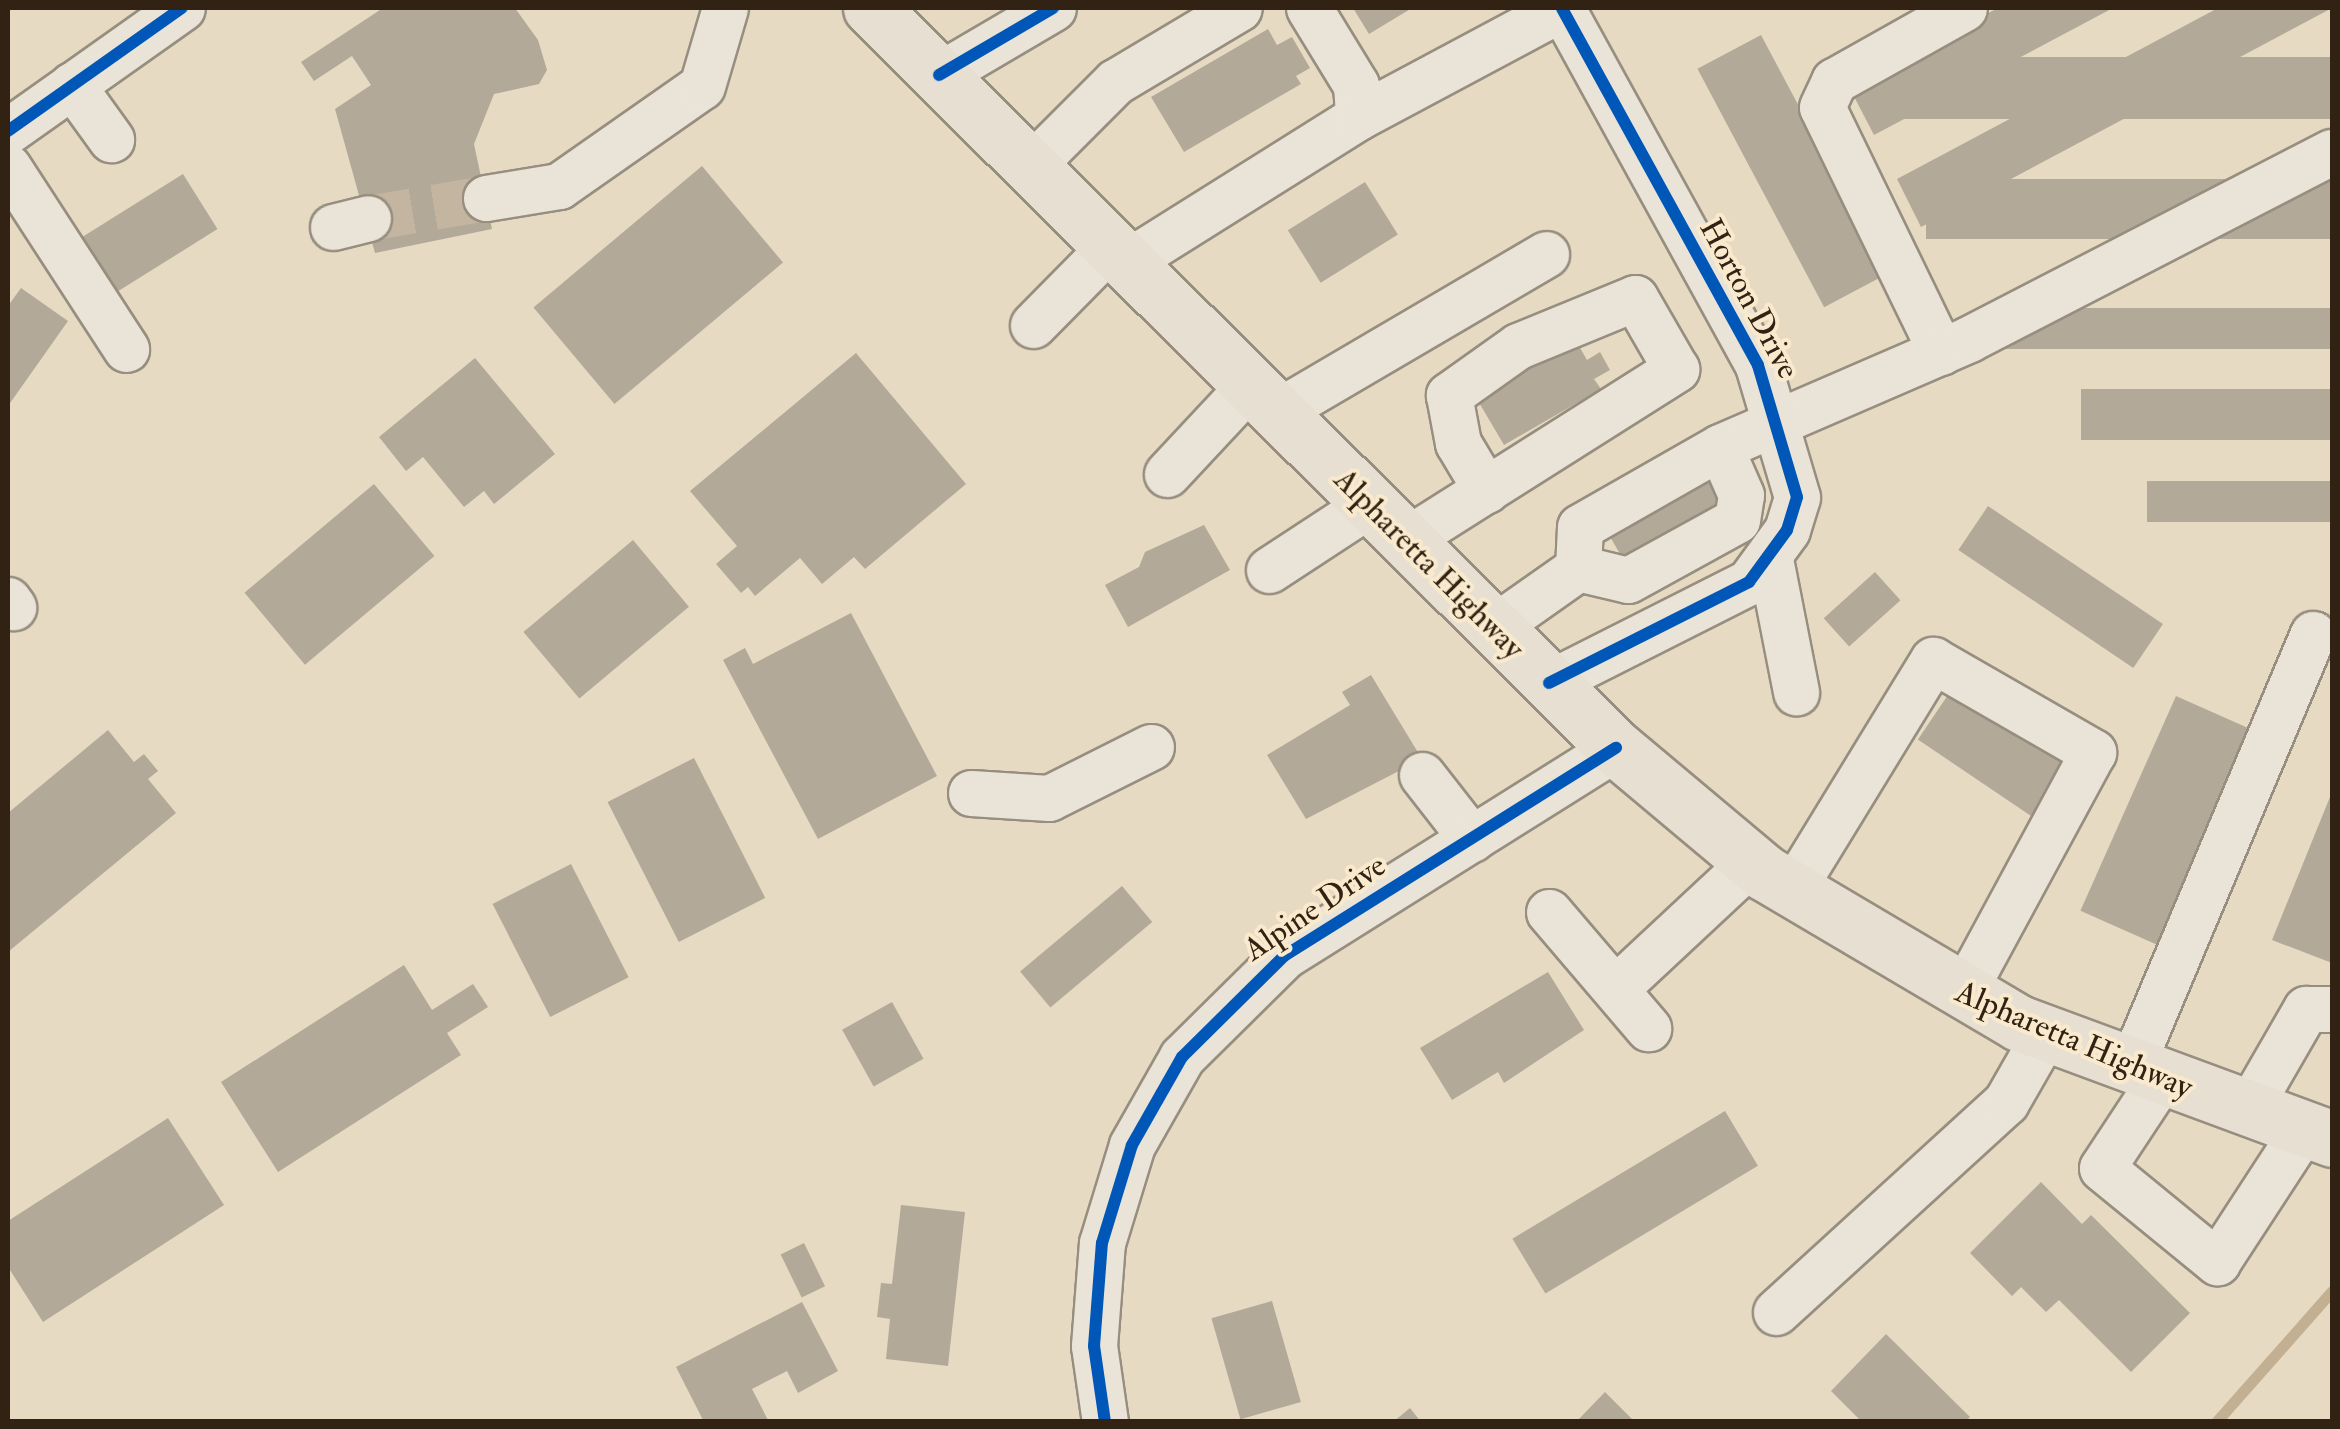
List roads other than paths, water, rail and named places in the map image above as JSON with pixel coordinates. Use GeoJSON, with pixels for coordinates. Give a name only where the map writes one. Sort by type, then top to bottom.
{"type":"FeatureCollection","features":[{"type":"Feature","properties":{"kind":"highway","name":"Alpharetta Highway"},"geometry":{"type":"LineString","coordinates":[[872,8],[1616,748],[1771,876],[1962,994],[2045,1034],[2145,1075],[2318,1135]]}},
{"type":"Feature","properties":{"kind":"street"},"geometry":{"type":"LineString","coordinates":[[8,131],[182,8]]}},
{"type":"Feature","properties":{"kind":"street"},"geometry":{"type":"LineString","coordinates":[[486,198],[558,186],[702,86],[725,8]]}},
{"type":"Feature","properties":{"kind":"street"},"geometry":{"type":"LineString","coordinates":[[939,75],[1053,8]]}},
{"type":"Feature","properties":{"kind":"street"},"geometry":{"type":"LineString","coordinates":[[1031,166],[1115,82],[1239,8]]}},
{"type":"Feature","properties":{"kind":"street"},"geometry":{"type":"LineString","coordinates":[[1309,8],[1356,85],[1358,117]]}},
{"type":"Feature","properties":{"kind":"street"},"geometry":{"type":"LineString","coordinates":[[1033,325],[1119,254],[1358,117],[1562,8]]}},
{"type":"Feature","properties":{"kind":"street","name":"Horton Drive"},"geometry":{"type":"LineString","coordinates":[[1549,683],[1748,582],[1770,559],[1797,497],[1779,420],[1758,365],[1562,8]]}},
{"type":"Feature","properties":{"kind":"street"},"geometry":{"type":"LineString","coordinates":[[1940,352],[1822,107],[1834,81],[1964,8]]}},
{"type":"Feature","properties":{"kind":"street"},"geometry":{"type":"LineString","coordinates":[[72,85],[111,140]]}},
{"type":"Feature","properties":{"kind":"street"},"geometry":{"type":"LineString","coordinates":[[1578,568],[1580,528],[1720,448],[1940,352],[2332,152]]}},
{"type":"Feature","properties":{"kind":"street"},"geometry":{"type":"LineString","coordinates":[[8,167],[126,349]]}},
{"type":"Feature","properties":{"kind":"street"},"geometry":{"type":"LineString","coordinates":[[1167,474],[1264,398],[1546,254]]}},
{"type":"Feature","properties":{"kind":"street"},"geometry":{"type":"LineString","coordinates":[[1269,570],[1388,522],[1486,490],[1676,369],[1635,298],[1518,346],[1448,395],[1458,443],[1486,490]]}},
{"type":"Feature","properties":{"kind":"street"},"geometry":{"type":"LineString","coordinates":[[1493,628],[1578,568],[1628,580],[1737,520],[1742,496],[1720,448]]}},
{"type":"Feature","properties":{"kind":"street"},"geometry":{"type":"LineString","coordinates":[[1770,559],[1796,692]]}},
{"type":"Feature","properties":{"kind":"street"},"geometry":{"type":"LineString","coordinates":[[2313,634],[2145,1075],[2102,1168],[2217,1262],[2318,1135]]}},
{"type":"Feature","properties":{"kind":"street"},"geometry":{"type":"LineString","coordinates":[[1616,988],[1771,876],[1933,660],[2093,752],[1962,994]]}},
{"type":"Feature","properties":{"kind":"street"},"geometry":{"type":"LineString","coordinates":[[971,793],[1049,798],[1151,747]]}},
{"type":"Feature","properties":{"kind":"street","name":"Alpine Drive"},"geometry":{"type":"LineString","coordinates":[[1105,1422],[1094,1346],[1102,1243],[1132,1145],[1182,1057],[1284,956],[1616,748]]}},
{"type":"Feature","properties":{"kind":"street"},"geometry":{"type":"LineString","coordinates":[[1422,775],[1472,839]]}},
{"type":"Feature","properties":{"kind":"street"},"geometry":{"type":"LineString","coordinates":[[1549,912],[1648,1028]]}},
{"type":"Feature","properties":{"kind":"street"},"geometry":{"type":"LineString","coordinates":[[2247,1110],[2306,1009],[2332,1009]]}},
{"type":"Feature","properties":{"kind":"street"},"geometry":{"type":"LineString","coordinates":[[1776,1312],[2006,1102],[2045,1034]]}},
{"type":"Feature","properties":{"kind":"waterway"},"geometry":{"type":"LineString","coordinates":[[2216,1422],[2332,1291]]}},
{"type":"Feature","properties":{"kind":"tunnel"},"geometry":{"type":"LineString","coordinates":[[368,218],[486,198]]}}]}
